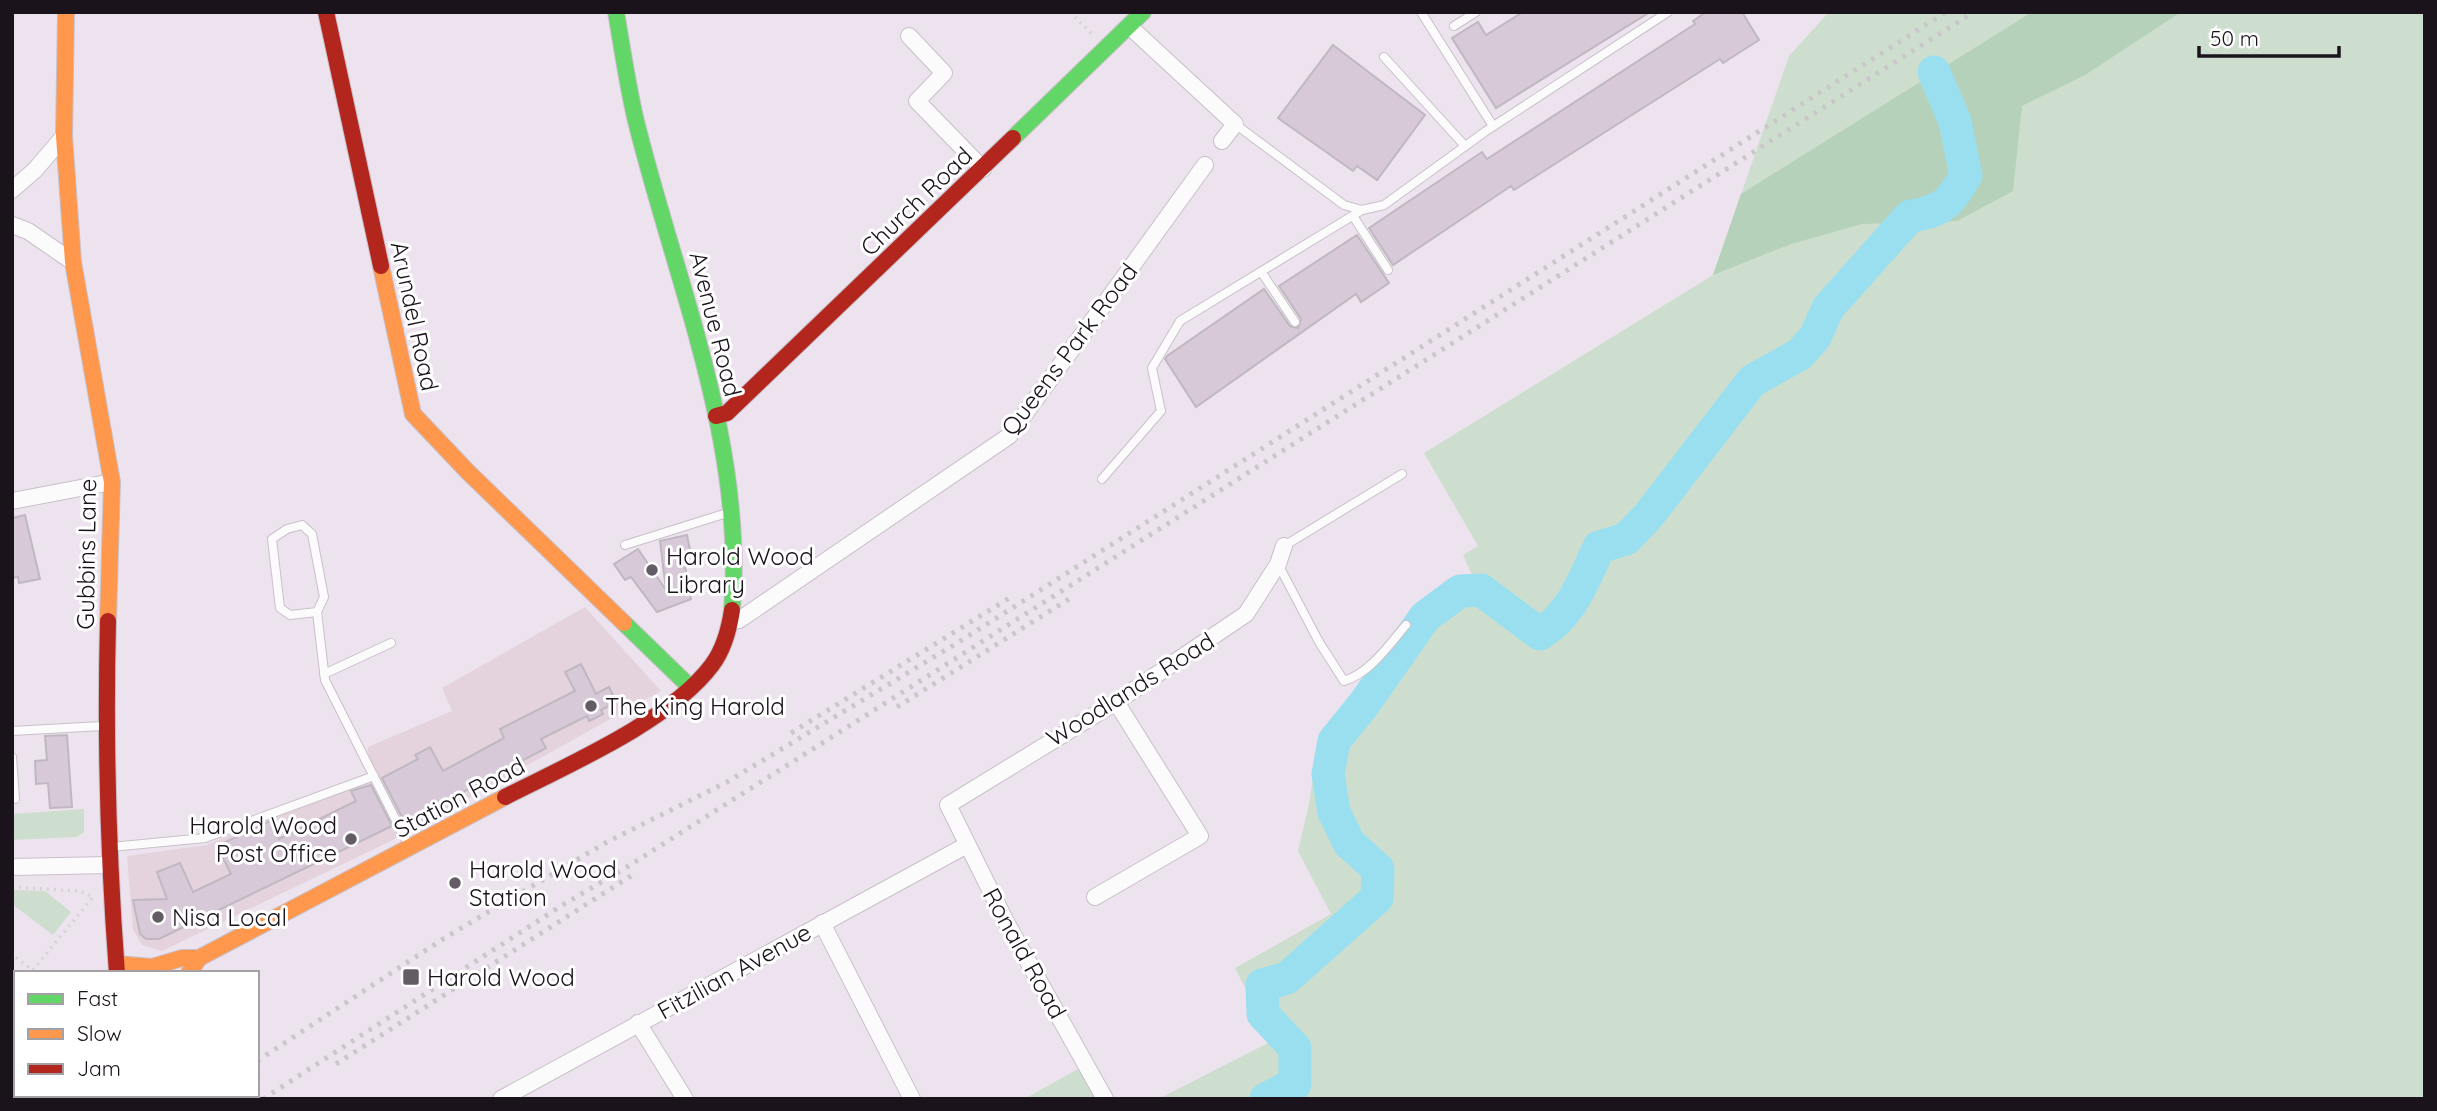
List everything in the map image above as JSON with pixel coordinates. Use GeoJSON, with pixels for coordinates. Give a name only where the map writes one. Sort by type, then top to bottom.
{"type":"FeatureCollection","features":[{"type":"Feature","properties":{"kind":"street","name":"Gubbins Lane"},"geometry":{"type":"LineString","coordinates":[[66,12],[64,136],[73,262],[112,482],[105,726],[108,847],[117,969]]}},
{"type":"Feature","properties":{"kind":"street","name":"Arundel Road"},"geometry":{"type":"LineString","coordinates":[[326,12],[413,414],[468,472],[690,687]]}},
{"type":"Feature","properties":{"kind":"street","name":"Avenue Road"},"geometry":{"type":"LineString","coordinates":[[616,12],[638,130],[682,279],[716,416],[730,512],[731,621],[721,650]]}},
{"type":"Feature","properties":{"kind":"street","name":"Church Road"},"geometry":{"type":"LineString","coordinates":[[716,416],[727,413],[1143,12]]}},
{"type":"Feature","properties":{"kind":"street"},"geometry":{"type":"LineString","coordinates":[[1129,26],[1235,124],[1222,141]]}},
{"type":"Feature","properties":{"kind":"street"},"geometry":{"type":"LineString","coordinates":[[909,36],[944,73],[917,102],[982,169]]}},
{"type":"Feature","properties":{"kind":"street"},"geometry":{"type":"LineString","coordinates":[[12,190],[36,170],[64,136]]}},
{"type":"Feature","properties":{"kind":"street","name":"Queens Park Road"},"geometry":{"type":"LineString","coordinates":[[731,621],[740,620],[1009,436],[1205,165]]}},
{"type":"Feature","properties":{"kind":"street"},"geometry":{"type":"LineString","coordinates":[[12,225],[28,231],[73,262]]}},
{"type":"Feature","properties":{"kind":"street"},"geometry":{"type":"LineString","coordinates":[[12,501],[112,482]]}},
{"type":"Feature","properties":{"kind":"street","name":"Woodlands Road"},"geometry":{"type":"LineString","coordinates":[[948,805],[1116,702],[1246,614],[1278,564],[1284,546]]}},
{"type":"Feature","properties":{"kind":"street","name":"Station Road"},"geometry":{"type":"LineString","coordinates":[[117,969],[153,970],[182,958],[199,958],[410,849],[643,722],[690,687],[708,670],[721,650]]}},
{"type":"Feature","properties":{"kind":"street"},"geometry":{"type":"LineString","coordinates":[[1095,897],[1200,836],[1116,702]]}},
{"type":"Feature","properties":{"kind":"street","name":"Ronald Road"},"geometry":{"type":"LineString","coordinates":[[948,805],[1006,922],[1105,1099]]}},
{"type":"Feature","properties":{"kind":"street","name":"Fitzilian Avenue"},"geometry":{"type":"LineString","coordinates":[[501,1099],[967,845]]}},
{"type":"Feature","properties":{"kind":"street"},"geometry":{"type":"LineString","coordinates":[[12,867],[109,865]]}},
{"type":"Feature","properties":{"kind":"street"},"geometry":{"type":"LineString","coordinates":[[822,923],[912,1099]]}},
{"type":"Feature","properties":{"kind":"street","name":"Station Road"},"geometry":{"type":"LineString","coordinates":[[190,971],[199,958]]}},
{"type":"Feature","properties":{"kind":"street"},"geometry":{"type":"LineString","coordinates":[[638,1023],[685,1099]]}},
{"type":"Feature","properties":{"kind":"lane"},"geometry":{"type":"LineString","coordinates":[[1420,12],[1493,126]]}},
{"type":"Feature","properties":{"kind":"lane"},"geometry":{"type":"LineString","coordinates":[[1454,26],[1476,12]]}},
{"type":"Feature","properties":{"kind":"lane"},"geometry":{"type":"LineString","coordinates":[[1235,124],[1344,205],[1362,209],[1384,205],[1493,126],[1668,12]]}},
{"type":"Feature","properties":{"kind":"lane"},"geometry":{"type":"LineString","coordinates":[[1384,57],[1465,146]]}},
{"type":"Feature","properties":{"kind":"lane"},"geometry":{"type":"LineString","coordinates":[[1102,479],[1161,411],[1152,368],[1180,321],[1362,209]]}},
{"type":"Feature","properties":{"kind":"lane"},"geometry":{"type":"LineString","coordinates":[[1353,216],[1388,270]]}},
{"type":"Feature","properties":{"kind":"lane"},"geometry":{"type":"LineString","coordinates":[[1262,273],[1295,322]]}},
{"type":"Feature","properties":{"kind":"lane"},"geometry":{"type":"LineString","coordinates":[[1284,546],[1402,474]]}},
{"type":"Feature","properties":{"kind":"lane"},"geometry":{"type":"LineString","coordinates":[[625,545],[730,512]]}},
{"type":"Feature","properties":{"kind":"lane"},"geometry":{"type":"LineString","coordinates":[[317,612],[290,615],[281,608],[272,539],[287,528],[302,525],[313,534],[324,597],[317,612],[324,674],[360,753],[410,849]]}},
{"type":"Feature","properties":{"kind":"lane"},"geometry":{"type":"LineString","coordinates":[[1278,564],[1319,642],[1344,681],[1354,677],[1385,650],[1406,625]]}},
{"type":"Feature","properties":{"kind":"lane"},"geometry":{"type":"LineString","coordinates":[[324,674],[391,643]]}},
{"type":"Feature","properties":{"kind":"lane"},"geometry":{"type":"LineString","coordinates":[[12,731],[105,726]]}},
{"type":"Feature","properties":{"kind":"lane"},"geometry":{"type":"LineString","coordinates":[[12,757],[15,799]]}},
{"type":"Feature","properties":{"kind":"lane"},"geometry":{"type":"LineString","coordinates":[[108,847],[205,838],[374,776]]}},
{"type":"Feature","properties":{"kind":"path"},"geometry":{"type":"LineString","coordinates":[[1070,12],[1096,38]]}},
{"type":"Feature","properties":{"kind":"path"},"geometry":{"type":"LineString","coordinates":[[12,887],[80,891],[93,897],[33,970],[12,955]]}},
{"type":"Feature","properties":{"kind":"path"},"geometry":{"type":"LineString","coordinates":[[259,1078],[263,1075]]}},
{"type":"Feature","properties":{"kind":"shaded area"},"geometry":{"type":"Polygon","coordinates":[[[585,607],[661,691],[391,841],[162,951],[142,945],[133,930],[127,856],[206,845],[366,777],[368,747],[452,711],[442,688],[585,607]]]}},
{"type":"Feature","properties":{"kind":"green space"},"geometry":{"type":"Polygon","coordinates":[[[1829,12],[2425,12],[2425,1099],[1158,1099],[1272,1041],[1235,968],[1331,914],[1298,851],[1309,804],[1320,734],[1427,605],[1452,585],[1473,577],[1463,555],[1478,546],[1424,453],[1713,275],[1789,56],[1829,12]]]}},
{"type":"Feature","properties":{"kind":"green space"},"geometry":{"type":"Polygon","coordinates":[[[2032,12],[2181,12],[2085,75],[2022,106],[2013,191],[1957,221],[1862,224],[1791,244],[1713,275],[1741,194],[2032,12]]]}},
{"type":"Feature","properties":{"kind":"green space"},"geometry":{"type":"Polygon","coordinates":[[[84,809],[84,832],[77,837],[12,840],[12,814],[84,809]]]}},
{"type":"Feature","properties":{"kind":"green space"},"geometry":{"type":"Polygon","coordinates":[[[12,890],[45,891],[71,912],[53,935],[12,904],[12,890]]]}},
{"type":"Feature","properties":{"kind":"green space"},"geometry":{"type":"Polygon","coordinates":[[[1080,1068],[1096,1099],[1024,1099],[1080,1068]]]}},
{"type":"Feature","properties":{"kind":"building"},"geometry":{"type":"Polygon","coordinates":[[[1523,12],[1650,12],[1496,108],[1452,38],[1478,22],[1486,35],[1523,12]]]}},
{"type":"Feature","properties":{"kind":"building"},"geometry":{"type":"Polygon","coordinates":[[[1706,12],[1742,12],[1759,40],[1723,63],[1720,59],[1514,190],[1511,186],[1393,265],[1369,228],[1482,152],[1487,159],[1695,24],[1693,21],[1706,12]]]}},
{"type":"Feature","properties":{"kind":"building"},"geometry":{"type":"Polygon","coordinates":[[[1333,45],[1425,115],[1377,180],[1357,166],[1353,171],[1278,118],[1333,45]]]}},
{"type":"Feature","properties":{"kind":"building"},"geometry":{"type":"Polygon","coordinates":[[[1357,235],[1389,283],[1361,302],[1356,294],[1196,407],[1165,359],[1167,356],[1264,289],[1290,326],[1298,328],[1301,319],[1279,286],[1357,235]]]}},
{"type":"Feature","properties":{"kind":"building"},"geometry":{"type":"Polygon","coordinates":[[[25,515],[40,579],[19,583],[18,577],[12,578],[12,518],[25,515]]]}},
{"type":"Feature","properties":{"kind":"building","name":"Harold Wood Library"},"geometry":{"type":"Polygon","coordinates":[[[687,535],[691,555],[683,556],[691,599],[657,612],[631,577],[625,580],[614,564],[638,549],[666,590],[660,541],[687,535]]]}},
{"type":"Feature","properties":{"kind":"building"},"geometry":{"type":"Polygon","coordinates":[[[581,664],[596,694],[609,687],[616,702],[601,710],[603,714],[589,721],[587,716],[541,739],[546,748],[405,823],[382,778],[418,759],[415,755],[430,747],[443,771],[504,738],[500,729],[575,691],[565,672],[581,664]]]}},
{"type":"Feature","properties":{"kind":"building"},"geometry":{"type":"Polygon","coordinates":[[[67,735],[72,807],[50,808],[48,783],[36,784],[35,761],[47,760],[45,736],[67,735]]]}},
{"type":"Feature","properties":{"kind":"building"},"geometry":{"type":"Polygon","coordinates":[[[371,785],[392,826],[159,939],[146,939],[140,934],[133,900],[167,899],[157,872],[180,863],[193,892],[231,874],[217,846],[270,821],[279,839],[356,801],[351,791],[371,785]]]}},
{"type":"Feature","properties":{"kind":"waterway"},"geometry":{"type":"LineString","coordinates":[[1266,1099],[1295,1084],[1295,1048],[1263,1014],[1262,985],[1287,978],[1377,898],[1378,869],[1349,843],[1334,812],[1328,774],[1334,741],[1364,704],[1425,617],[1460,591],[1481,590],[1540,634],[1551,626],[1561,617],[1576,595],[1599,547],[1626,539],[1649,515],[1752,381],[1800,354],[1815,337],[1828,308],[1910,216],[1938,209],[1950,199],[1966,175],[1955,122],[1934,72]]}},
{"type":"Feature","properties":{"kind":"railway"},"geometry":{"type":"LineString","coordinates":[[259,1060],[446,937],[607,842],[727,782],[962,640],[1946,12]]}},
{"type":"Feature","properties":{"kind":"railway"},"geometry":{"type":"LineString","coordinates":[[263,1099],[561,906],[630,865],[1974,12]]}},
{"type":"Feature","properties":{"kind":"railway"},"geometry":{"type":"LineString","coordinates":[[791,733],[1011,597]]}},
{"type":"Feature","properties":{"kind":"railway"},"geometry":{"type":"LineString","coordinates":[[897,707],[1069,599]]}},
{"type":"Feature","properties":{"kind":"railway"},"geometry":{"type":"LineString","coordinates":[[336,1064],[637,872]]}},
{"type":"Feature","properties":{"kind":"traffic: fast"},"geometry":{"type":"LineString","coordinates":[[616,12],[635,117],[687,299],[718,422],[728,484],[733,547],[732,610]]}},
{"type":"Feature","properties":{"kind":"traffic: fast"},"geometry":{"type":"LineString","coordinates":[[1013,138],[1143,12]]}},
{"type":"Feature","properties":{"kind":"traffic: fast"},"geometry":{"type":"LineString","coordinates":[[624,623],[690,687]]}},
{"type":"Feature","properties":{"kind":"traffic: slow"},"geometry":{"type":"LineString","coordinates":[[66,12],[64,136],[73,262],[112,482],[108,621]]}},
{"type":"Feature","properties":{"kind":"traffic: slow"},"geometry":{"type":"LineString","coordinates":[[381,266],[413,414],[468,472],[624,623]]}},
{"type":"Feature","properties":{"kind":"traffic: slow"},"geometry":{"type":"LineString","coordinates":[[190,971],[199,958],[505,797]]}},
{"type":"Feature","properties":{"kind":"traffic: slow"},"geometry":{"type":"LineString","coordinates":[[117,964],[152,967],[182,958],[199,958]]}},
{"type":"Feature","properties":{"kind":"traffic: jam"},"geometry":{"type":"LineString","coordinates":[[326,12],[381,266]]}},
{"type":"Feature","properties":{"kind":"traffic: jam"},"geometry":{"type":"LineString","coordinates":[[716,416],[727,413],[1013,138]]}},
{"type":"Feature","properties":{"kind":"traffic: jam"},"geometry":{"type":"LineString","coordinates":[[505,797],[616,740],[671,705],[694,685],[716,659],[725,639],[732,610]]}},
{"type":"Feature","properties":{"kind":"traffic: jam"},"geometry":{"type":"LineString","coordinates":[[108,621],[108,797],[117,971]]}},
{"type":"Feature","properties":{"kind":"place","name":"Harold Wood Library"},"geometry":{"type":"Point","coordinates":[652,570]}},
{"type":"Feature","properties":{"kind":"place","name":"The King Harold"},"geometry":{"type":"Point","coordinates":[591,706]}},
{"type":"Feature","properties":{"kind":"place","name":"Harold Wood Post Office"},"geometry":{"type":"Point","coordinates":[351,839]}},
{"type":"Feature","properties":{"kind":"place","name":"Harold Wood Station"},"geometry":{"type":"Point","coordinates":[455,883]}},
{"type":"Feature","properties":{"kind":"place","name":"Nisa Local"},"geometry":{"type":"Point","coordinates":[158,917]}},
{"type":"Feature","properties":{"kind":"place","name":"Harold Wood"},"geometry":{"type":"Point","coordinates":[411,977]}}]}
